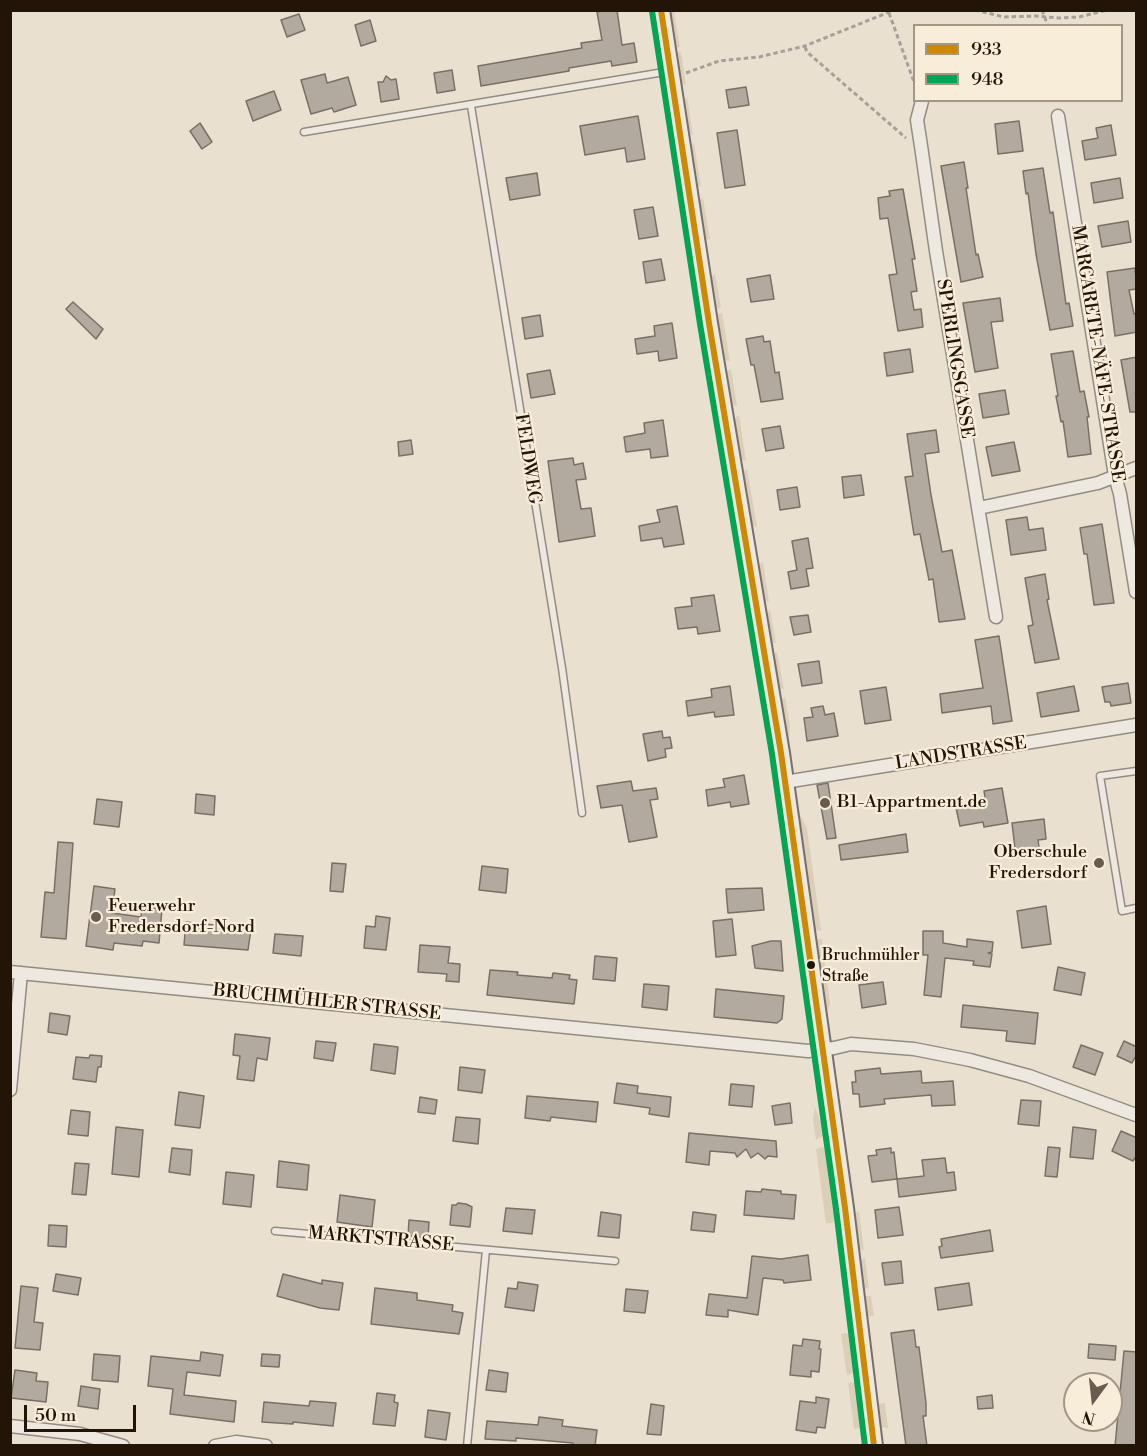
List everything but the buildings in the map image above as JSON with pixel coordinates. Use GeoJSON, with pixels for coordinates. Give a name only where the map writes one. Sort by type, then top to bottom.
{"type":"FeatureCollection","features":[{"type":"Feature","properties":{"kind":"main road"},"geometry":{"type":"LineString","coordinates":[[661,10],[679,72],[709,323],[785,782],[845,1208],[874,1446]]}},
{"type":"Feature","properties":{"kind":"street","name":"SPERLINGSGASSE"},"geometry":{"type":"LineString","coordinates":[[922,102],[917,120],[936,251],[996,617]]}},
{"type":"Feature","properties":{"kind":"street","name":"MARGARETE-NÄFE-STRASSE"},"geometry":{"type":"LineString","coordinates":[[1058,116],[1115,476],[1137,592]]}},
{"type":"Feature","properties":{"kind":"street"},"geometry":{"type":"LineString","coordinates":[[979,508],[1098,483],[1137,468]]}},
{"type":"Feature","properties":{"kind":"street","name":"LANDSTRASSE"},"geometry":{"type":"LineString","coordinates":[[785,782],[1137,725]]}},
{"type":"Feature","properties":{"kind":"street"},"geometry":{"type":"LineString","coordinates":[[10,1090],[16,973]]}},
{"type":"Feature","properties":{"kind":"street","name":"BRUCHMÜHLER STRASSE"},"geometry":{"type":"LineString","coordinates":[[16,973],[808,1052],[851,1044],[914,1049],[970,1060],[1029,1076],[1137,1115]]}},
{"type":"Feature","properties":{"kind":"street"},"geometry":{"type":"LineString","coordinates":[[10,1426],[80,1434],[123,1446]]}},
{"type":"Feature","properties":{"kind":"street"},"geometry":{"type":"LineString","coordinates":[[214,1446],[236,1442],[266,1446]]}},
{"type":"Feature","properties":{"kind":"lane"},"geometry":{"type":"LineString","coordinates":[[304,132],[679,72]]}},
{"type":"Feature","properties":{"kind":"lane","name":"FELDWEG"},"geometry":{"type":"LineString","coordinates":[[471,106],[562,668],[582,813]]}},
{"type":"Feature","properties":{"kind":"lane"},"geometry":{"type":"LineString","coordinates":[[1137,771],[1100,776],[1122,911],[1137,908]]}},
{"type":"Feature","properties":{"kind":"lane","name":"MARKTSTRASSE"},"geometry":{"type":"LineString","coordinates":[[275,1231],[615,1261]]}},
{"type":"Feature","properties":{"kind":"lane"},"geometry":{"type":"LineString","coordinates":[[467,1446],[486,1250]]}},
{"type":"Feature","properties":{"kind":"path"},"geometry":{"type":"LineString","coordinates":[[679,72],[719,61],[759,57],[805,46],[894,10]]}},
{"type":"Feature","properties":{"kind":"path"},"geometry":{"type":"LineString","coordinates":[[975,10],[1004,17],[1079,17],[1107,10]]}},
{"type":"Feature","properties":{"kind":"path"},"geometry":{"type":"LineString","coordinates":[[1042,10],[1047,24]]}},
{"type":"Feature","properties":{"kind":"path"},"geometry":{"type":"LineString","coordinates":[[889,13],[913,77]]}},
{"type":"Feature","properties":{"kind":"path"},"geometry":{"type":"LineString","coordinates":[[805,46],[807,52],[907,139],[921,146]]}},
{"type":"Feature","properties":{"kind":"shaded area"},"geometry":{"type":"Polygon","coordinates":[[[668,11],[674,11],[680,47],[674,48],[668,11]]]}},
{"type":"Feature","properties":{"kind":"shaded area"},"geometry":{"type":"Polygon","coordinates":[[[681,52],[686,85],[680,84],[675,53],[681,52]]]}},
{"type":"Feature","properties":{"kind":"shaded area"},"geometry":{"type":"Polygon","coordinates":[[[687,97],[693,135],[688,133],[683,101],[687,97]]]}},
{"type":"Feature","properties":{"kind":"shaded area"},"geometry":{"type":"Polygon","coordinates":[[[694,143],[701,187],[696,185],[690,145],[694,143]]]}},
{"type":"Feature","properties":{"kind":"shaded area"},"geometry":{"type":"Polygon","coordinates":[[[703,198],[710,239],[705,240],[699,200],[703,198]]]}},
{"type":"Feature","properties":{"kind":"shaded area"},"geometry":{"type":"Polygon","coordinates":[[[715,274],[721,308],[716,309],[711,277],[715,274]]]}},
{"type":"Feature","properties":{"kind":"shaded area"},"geometry":{"type":"Polygon","coordinates":[[[722,313],[730,361],[724,360],[717,314],[722,313]]]}},
{"type":"Feature","properties":{"kind":"shaded area"},"geometry":{"type":"Polygon","coordinates":[[[731,369],[737,406],[732,405],[726,372],[731,369]]]}},
{"type":"Feature","properties":{"kind":"shaded area"},"geometry":{"type":"Polygon","coordinates":[[[739,415],[746,461],[741,459],[734,419],[739,415]]]}},
{"type":"Feature","properties":{"kind":"shaded area"},"geometry":{"type":"Polygon","coordinates":[[[747,469],[757,527],[751,525],[742,472],[747,469]]]}},
{"type":"Feature","properties":{"kind":"shaded area"},"geometry":{"type":"Polygon","coordinates":[[[763,562],[769,602],[763,600],[758,565],[763,562]]]}},
{"type":"Feature","properties":{"kind":"shaded area"},"geometry":{"type":"Polygon","coordinates":[[[770,610],[776,643],[770,642],[766,614],[770,610]]]}},
{"type":"Feature","properties":{"kind":"shaded area"},"geometry":{"type":"Polygon","coordinates":[[[750,638],[755,638],[760,674],[756,676],[750,638]]]}},
{"type":"Feature","properties":{"kind":"shaded area"},"geometry":{"type":"Polygon","coordinates":[[[777,652],[784,689],[777,688],[772,656],[777,652]]]}},
{"type":"Feature","properties":{"kind":"shaded area"},"geometry":{"type":"Polygon","coordinates":[[[785,697],[790,726],[788,752],[780,700],[785,697]]]}},
{"type":"Feature","properties":{"kind":"shaded area"},"geometry":{"type":"Polygon","coordinates":[[[774,764],[780,804],[777,807],[770,765],[774,764]]]}},
{"type":"Feature","properties":{"kind":"shaded area"},"geometry":{"type":"Polygon","coordinates":[[[796,811],[807,828],[821,931],[813,930],[796,811]]]}},
{"type":"Feature","properties":{"kind":"shaded area"},"geometry":{"type":"Polygon","coordinates":[[[778,816],[782,817],[791,881],[788,883],[778,816]]]}},
{"type":"Feature","properties":{"kind":"shaded area"},"geometry":{"type":"Polygon","coordinates":[[[822,939],[830,1004],[828,1010],[823,1010],[815,942],[822,939]]]}},
{"type":"Feature","properties":{"kind":"shaded area"},"geometry":{"type":"Polygon","coordinates":[[[815,1107],[825,1135],[816,1140],[813,1120],[815,1107]]]}},
{"type":"Feature","properties":{"kind":"shaded area"},"geometry":{"type":"Polygon","coordinates":[[[822,1147],[827,1149],[837,1218],[832,1223],[826,1223],[816,1149],[822,1147]]]}},
{"type":"Feature","properties":{"kind":"shaded area"},"geometry":{"type":"Polygon","coordinates":[[[859,1211],[864,1250],[855,1249],[851,1216],[859,1211]]]}},
{"type":"Feature","properties":{"kind":"shaded area"},"geometry":{"type":"Polygon","coordinates":[[[865,1258],[869,1288],[864,1289],[860,1286],[857,1261],[865,1258]]]}},
{"type":"Feature","properties":{"kind":"shaded area"},"geometry":{"type":"Polygon","coordinates":[[[871,1296],[874,1316],[864,1316],[862,1299],[871,1296]]]}},
{"type":"Feature","properties":{"kind":"shaded area"},"geometry":{"type":"Polygon","coordinates":[[[847,1333],[852,1336],[857,1371],[847,1375],[841,1334],[847,1333]]]}},
{"type":"Feature","properties":{"kind":"shaded area"},"geometry":{"type":"Polygon","coordinates":[[[854,1382],[859,1385],[864,1424],[854,1429],[848,1383],[854,1382]]]}},
{"type":"Feature","properties":{"kind":"shaded area"},"geometry":{"type":"Polygon","coordinates":[[[885,1403],[888,1428],[879,1427],[876,1404],[885,1403]]]}},
{"type":"Feature","properties":{"kind":"transit line","name":"933"},"geometry":{"type":"LineString","coordinates":[[661,10],[709,323],[781,753],[845,1208],[874,1446]]}},
{"type":"Feature","properties":{"kind":"transit line","name":"948"},"geometry":{"type":"LineString","coordinates":[[652,11],[700,324],[772,754],[836,1209],[865,1446]]}},
{"type":"Feature","properties":{"kind":"place","name":"B1-Appartment.de"},"geometry":{"type":"Point","coordinates":[825,803]}},
{"type":"Feature","properties":{"kind":"place","name":"Oberschule Fredersdorf"},"geometry":{"type":"Point","coordinates":[1099,863]}},
{"type":"Feature","properties":{"kind":"place","name":"Feuerwehr Fredersdorf-Nord"},"geometry":{"type":"Point","coordinates":[96,917]}},
{"type":"Feature","properties":{"kind":"place","name":"Bruchmühler Straße"},"geometry":{"type":"Point","coordinates":[811,965]}}]}
